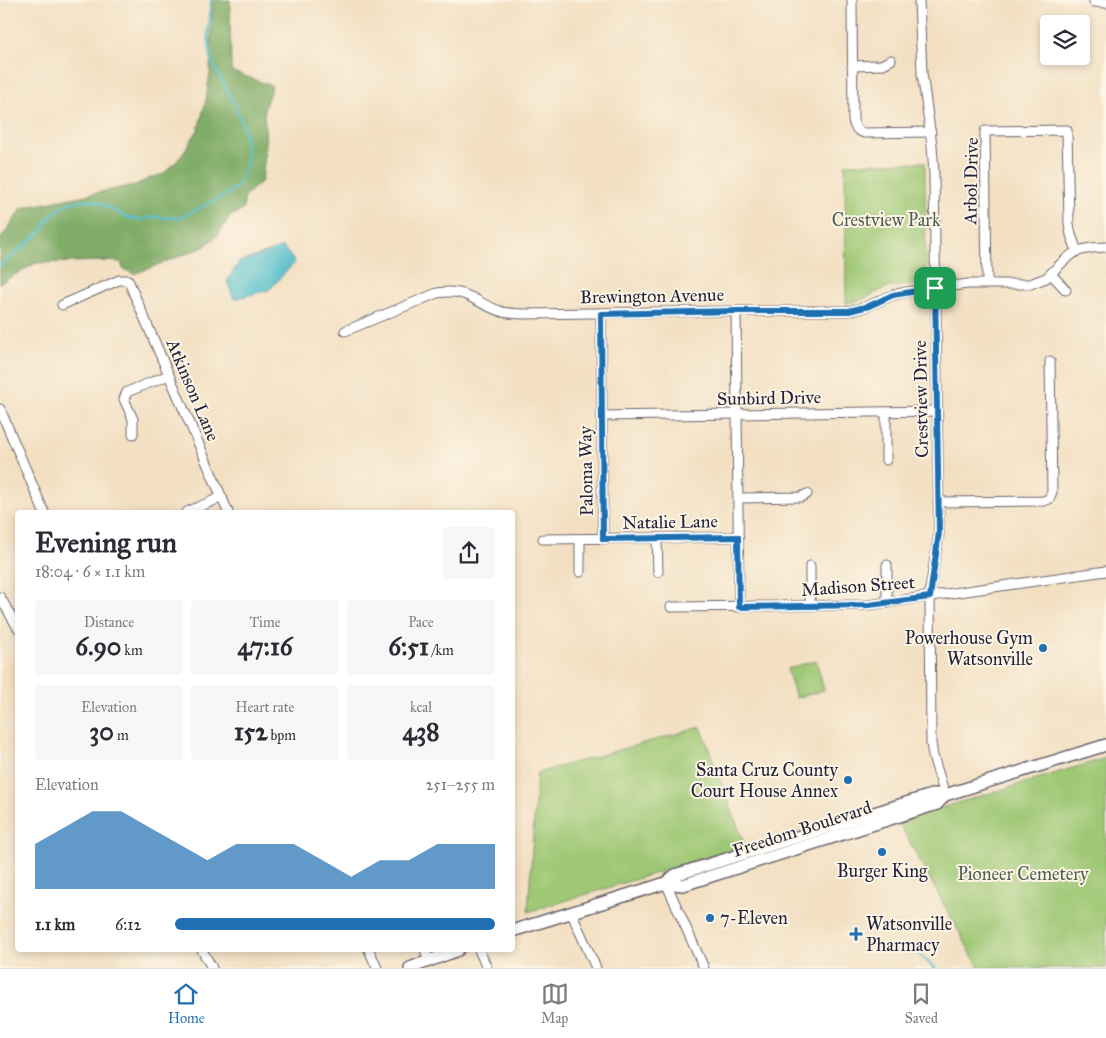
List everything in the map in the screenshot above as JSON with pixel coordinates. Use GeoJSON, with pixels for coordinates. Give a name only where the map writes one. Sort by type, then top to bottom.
{"type":"FeatureCollection","features":[{"type":"Feature","properties":{"kind":"main road","name":"Freedom Boulevard"},"geometry":{"type":"LineString","coordinates":[[515,930],[666,883],[683,885],[937,804],[945,795],[1106,745]]}},
{"type":"Feature","properties":{"kind":"main road"},"geometry":{"type":"LineString","coordinates":[[410,968],[427,955],[446,952]]}},
{"type":"Feature","properties":{"kind":"street"},"geometry":{"type":"LineString","coordinates":[[852,0],[853,120],[858,132],[931,132]]}},
{"type":"Feature","properties":{"kind":"street","name":"Crestview Drive"},"geometry":{"type":"LineString","coordinates":[[919,0],[922,73],[931,132],[934,174],[938,540],[930,597],[931,743],[945,795]]}},
{"type":"Feature","properties":{"kind":"street"},"geometry":{"type":"LineString","coordinates":[[1094,2],[1106,3]]}},
{"type":"Feature","properties":{"kind":"street"},"geometry":{"type":"LineString","coordinates":[[852,66],[880,65],[891,60]]}},
{"type":"Feature","properties":{"kind":"street","name":"Arbol Drive"},"geometry":{"type":"LineString","coordinates":[[987,284],[985,131],[1067,130],[1069,224],[1077,251]]}},
{"type":"Feature","properties":{"kind":"street"},"geometry":{"type":"LineString","coordinates":[[1077,251],[1106,247]]}},
{"type":"Feature","properties":{"kind":"street","name":"Brewington Avenue"},"geometry":{"type":"LineString","coordinates":[[345,331],[437,294],[451,291],[465,294],[501,312],[551,315],[736,311],[849,311],[869,306],[893,295],[935,288],[968,284],[1030,284],[1051,274],[1077,251]]}},
{"type":"Feature","properties":{"kind":"street"},"geometry":{"type":"LineString","coordinates":[[1051,274],[1066,290]]}},
{"type":"Feature","properties":{"kind":"street","name":"Atkinson Lane"},"geometry":{"type":"LineString","coordinates":[[62,305],[120,280],[128,280],[227,510]]}},
{"type":"Feature","properties":{"kind":"street"},"geometry":{"type":"LineString","coordinates":[[736,311],[739,607]]}},
{"type":"Feature","properties":{"kind":"street","name":"Paloma Way"},"geometry":{"type":"LineString","coordinates":[[601,314],[603,539]]}},
{"type":"Feature","properties":{"kind":"street"},"geometry":{"type":"LineString","coordinates":[[938,502],[1044,501],[1049,499],[1052,492],[1050,361]]}},
{"type":"Feature","properties":{"kind":"street"},"geometry":{"type":"LineString","coordinates":[[132,434],[134,422],[124,399],[125,395],[127,392],[169,375]]}},
{"type":"Feature","properties":{"kind":"street"},"geometry":{"type":"LineString","coordinates":[[0,409],[43,510]]}},
{"type":"Feature","properties":{"kind":"street","name":"Sunbird Drive"},"geometry":{"type":"LineString","coordinates":[[602,416],[937,411]]}},
{"type":"Feature","properties":{"kind":"street"},"geometry":{"type":"LineString","coordinates":[[886,413],[886,460]]}},
{"type":"Feature","properties":{"kind":"street"},"geometry":{"type":"LineString","coordinates":[[739,498],[801,497],[807,494]]}},
{"type":"Feature","properties":{"kind":"street"},"geometry":{"type":"LineString","coordinates":[[192,510],[222,497]]}},
{"type":"Feature","properties":{"kind":"street","name":"Natalie Lane"},"geometry":{"type":"LineString","coordinates":[[543,539],[738,537]]}},
{"type":"Feature","properties":{"kind":"street"},"geometry":{"type":"LineString","coordinates":[[657,538],[658,572]]}},
{"type":"Feature","properties":{"kind":"street"},"geometry":{"type":"LineString","coordinates":[[580,539],[580,572]]}},
{"type":"Feature","properties":{"kind":"street"},"geometry":{"type":"LineString","coordinates":[[887,565],[887,603]]}},
{"type":"Feature","properties":{"kind":"street"},"geometry":{"type":"LineString","coordinates":[[810,566],[810,606]]}},
{"type":"Feature","properties":{"kind":"street","name":"Madison Street"},"geometry":{"type":"LineString","coordinates":[[671,608],[855,606],[1106,571]]}},
{"type":"Feature","properties":{"kind":"street"},"geometry":{"type":"LineString","coordinates":[[0,597],[15,623]]}},
{"type":"Feature","properties":{"kind":"street"},"geometry":{"type":"LineString","coordinates":[[666,883],[704,968]]}},
{"type":"Feature","properties":{"kind":"street"},"geometry":{"type":"LineString","coordinates":[[571,912],[596,968]]}},
{"type":"Feature","properties":{"kind":"street"},"geometry":{"type":"LineString","coordinates":[[203,952],[212,968]]}},
{"type":"Feature","properties":{"kind":"street"},"geometry":{"type":"LineString","coordinates":[[369,952],[376,968]]}},
{"type":"Feature","properties":{"kind":"street"},"geometry":{"type":"LineString","coordinates":[[480,952],[487,968]]}},
{"type":"Feature","properties":{"kind":"green space"},"geometry":{"type":"Polygon","coordinates":[[[212,0],[230,0],[231,71],[272,86],[264,109],[266,145],[262,181],[245,196],[243,210],[230,216],[218,235],[204,247],[134,274],[123,269],[121,262],[36,263],[0,283],[0,240],[22,208],[135,185],[163,174],[179,159],[198,130],[206,100],[210,73],[212,0]]]}},
{"type":"Feature","properties":{"kind":"green space","name":"Crestview Park"},"geometry":{"type":"Polygon","coordinates":[[[925,162],[926,277],[915,284],[890,287],[858,301],[846,303],[845,164],[925,162]]]}},
{"type":"Feature","properties":{"kind":"green space"},"geometry":{"type":"Polygon","coordinates":[[[816,660],[824,690],[796,698],[787,669],[816,660]]]}},
{"type":"Feature","properties":{"kind":"green space"},"geometry":{"type":"Polygon","coordinates":[[[701,727],[745,846],[528,912],[537,773],[701,727]]]}},
{"type":"Feature","properties":{"kind":"green space","name":"Pioneer Cemetery"},"geometry":{"type":"Polygon","coordinates":[[[1106,758],[1106,968],[979,968],[898,821],[1106,758]]]}},
{"type":"Feature","properties":{"kind":"water"},"geometry":{"type":"Polygon","coordinates":[[[283,247],[295,262],[269,290],[234,299],[227,281],[239,262],[283,247]]]}},
{"type":"Feature","properties":{"kind":"waterway"},"geometry":{"type":"LineString","coordinates":[[0,266],[43,230],[47,220],[68,203],[88,200],[98,202],[126,217],[141,220],[153,217],[179,218],[222,197],[238,186],[246,167],[247,148],[243,127],[235,104],[212,63],[208,35],[211,0]]}},
{"type":"Feature","properties":{"kind":"waterway"},"geometry":{"type":"LineString","coordinates":[[908,945],[935,968]]}},
{"type":"Feature","properties":{"kind":"place","name":"Powerhouse Gym Watsonville"},"geometry":{"type":"Point","coordinates":[1043,648]}},
{"type":"Feature","properties":{"kind":"place","name":"Santa Cruz County Court House Annex"},"geometry":{"type":"Point","coordinates":[848,780]}},
{"type":"Feature","properties":{"kind":"place","name":"Burger King"},"geometry":{"type":"Point","coordinates":[882,852]}},
{"type":"Feature","properties":{"kind":"place","name":"7-Eleven"},"geometry":{"type":"Point","coordinates":[710,918]}},
{"type":"Feature","properties":{"kind":"place","name":"Watsonville Pharmacy"},"geometry":{"type":"Point","coordinates":[856,934]}},
{"type":"Feature","properties":{"kind":"route"},"geometry":{"type":"LineString","coordinates":[[935,288],[939,532],[930,597],[855,606],[739,607],[738,537],[603,539],[601,314],[849,311],[869,306],[893,295],[935,288]]}}]}
